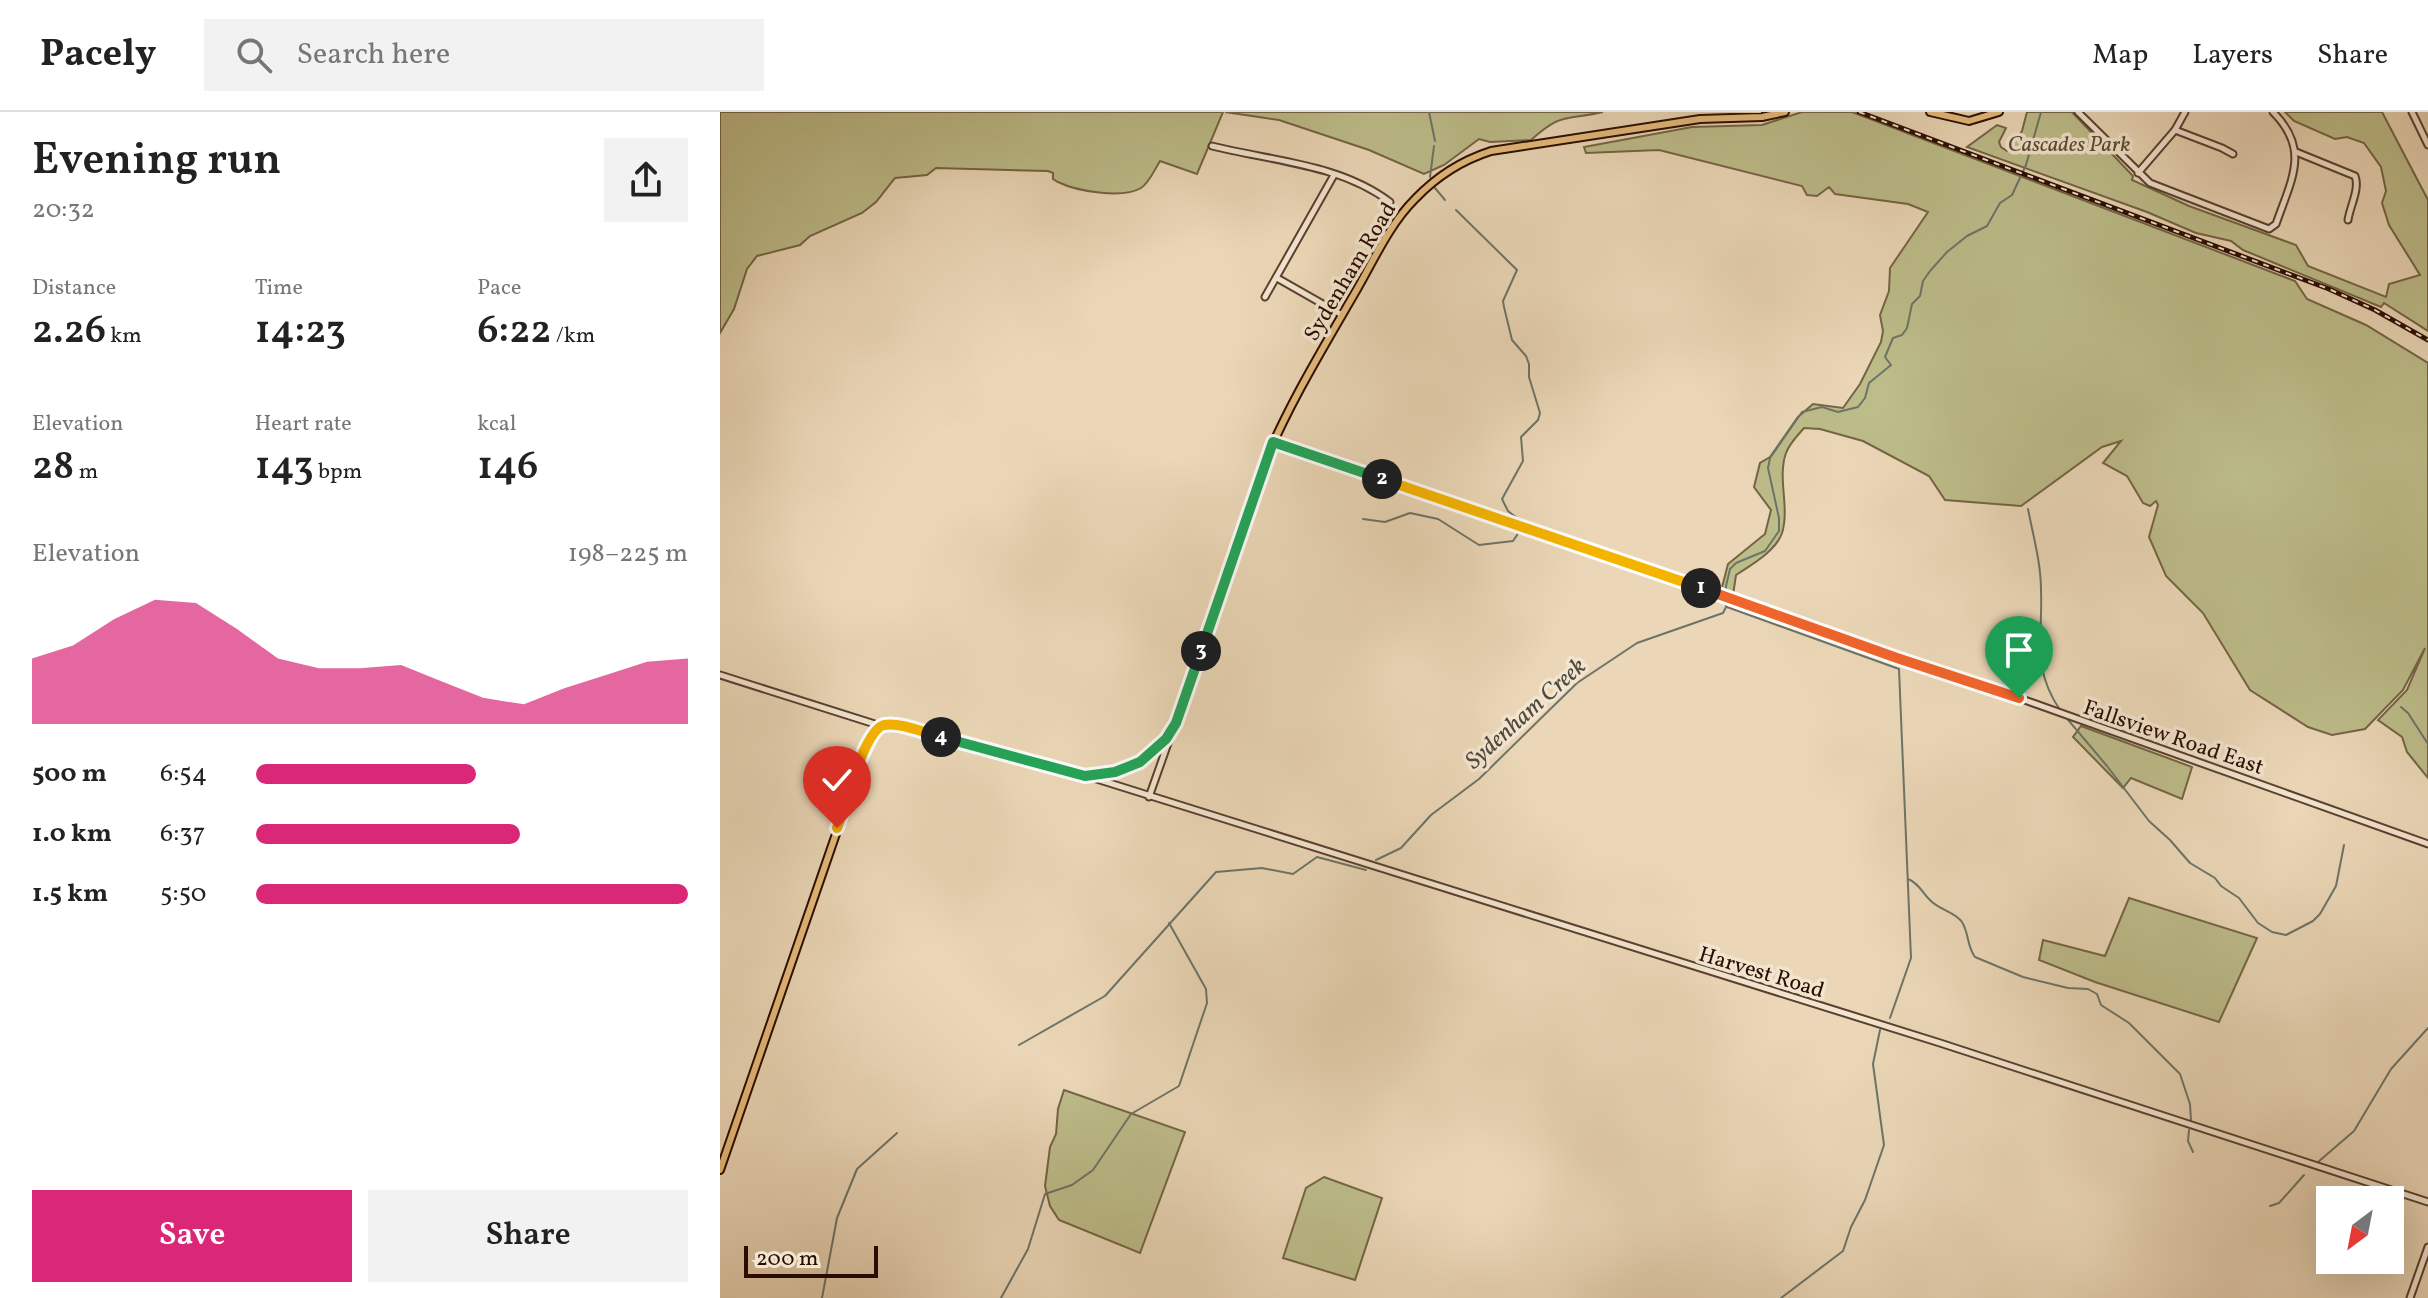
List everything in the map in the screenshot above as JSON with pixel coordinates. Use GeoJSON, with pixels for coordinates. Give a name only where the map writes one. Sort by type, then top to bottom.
{"type":"FeatureCollection","features":[{"type":"Feature","properties":{"kind":"main road","name":"Sydenham Road"},"geometry":{"type":"LineString","coordinates":[[881,726],[904,727],[1085,776],[1115,772],[1140,762],[1158,748],[1176,723],[1273,442],[1400,216],[1436,180],[1474,157],[1491,151],[1700,119],[1762,117],[1785,112]]}},
{"type":"Feature","properties":{"kind":"main road"},"geometry":{"type":"LineString","coordinates":[[1930,112],[1969,121],[1999,112]]}},
{"type":"Feature","properties":{"kind":"main road"},"geometry":{"type":"LineString","coordinates":[[720,1170],[866,747],[870,736],[881,726]]}},
{"type":"Feature","properties":{"kind":"street"},"geometry":{"type":"LineString","coordinates":[[2078,112],[2138,173],[2164,190],[2272,228],[2294,170],[2296,152],[2290,131],[2273,112]]}},
{"type":"Feature","properties":{"kind":"street"},"geometry":{"type":"LineString","coordinates":[[2138,173],[2175,130],[2185,112]]}},
{"type":"Feature","properties":{"kind":"street"},"geometry":{"type":"LineString","coordinates":[[2412,112],[2428,145]]}},
{"type":"Feature","properties":{"kind":"street"},"geometry":{"type":"LineString","coordinates":[[2175,130],[2233,154]]}},
{"type":"Feature","properties":{"kind":"street"},"geometry":{"type":"LineString","coordinates":[[1212,146],[1299,163],[1364,184],[1390,202]]}},
{"type":"Feature","properties":{"kind":"street"},"geometry":{"type":"LineString","coordinates":[[2296,152],[2355,176],[2357,184],[2348,220]]}},
{"type":"Feature","properties":{"kind":"street"},"geometry":{"type":"LineString","coordinates":[[1265,297],[1334,175]]}},
{"type":"Feature","properties":{"kind":"street"},"geometry":{"type":"LineString","coordinates":[[1277,278],[1342,315]]}},
{"type":"Feature","properties":{"kind":"street","name":"Fallsview Road East"},"geometry":{"type":"LineString","coordinates":[[1273,442],[2019,698],[2428,844]]}},
{"type":"Feature","properties":{"kind":"street"},"geometry":{"type":"LineString","coordinates":[[720,675],[881,726]]}},
{"type":"Feature","properties":{"kind":"street","name":"Sydenham Road"},"geometry":{"type":"LineString","coordinates":[[1149,797],[1176,723]]}},
{"type":"Feature","properties":{"kind":"street","name":"Harvest Road"},"geometry":{"type":"LineString","coordinates":[[1085,776],[1966,1051],[2428,1202]]}},
{"type":"Feature","properties":{"kind":"street"},"geometry":{"type":"LineString","coordinates":[[2410,1298],[2428,1247]]}},
{"type":"Feature","properties":{"kind":"green space"},"geometry":{"type":"Polygon","coordinates":[[[720,112],[1223,112],[1197,174],[1160,161],[1147,183],[1133,191],[1111,193],[1076,188],[1053,179],[1053,173],[1048,171],[936,168],[927,175],[895,178],[876,202],[862,213],[810,236],[800,245],[757,256],[747,269],[734,309],[720,333],[720,112]]]}},
{"type":"Feature","properties":{"kind":"green space"},"geometry":{"type":"Polygon","coordinates":[[[1225,112],[1603,112],[1557,121],[1531,140],[1490,142],[1479,139],[1444,165],[1424,174],[1369,150],[1279,120],[1225,112]]]}},
{"type":"Feature","properties":{"kind":"green space"},"geometry":{"type":"Polygon","coordinates":[[[1802,112],[1852,112],[2295,281],[2307,299],[2366,325],[2428,363],[2428,778],[2407,752],[2402,737],[2378,720],[2407,690],[2425,648],[2403,690],[2365,729],[2332,735],[2308,727],[2250,690],[2203,613],[2166,576],[2149,537],[2158,505],[2156,501],[2150,506],[2143,503],[2127,476],[2103,463],[2121,441],[2102,447],[2021,506],[1945,500],[1929,476],[1863,441],[1820,429],[1804,428],[1786,453],[1783,482],[1785,513],[1779,540],[1762,557],[1736,575],[1733,595],[1720,595],[1728,564],[1765,534],[1771,510],[1754,487],[1760,463],[1770,457],[1798,417],[1813,404],[1843,408],[1860,384],[1881,342],[1883,331],[1880,315],[1889,291],[1890,268],[1928,212],[1908,204],[1835,194],[1829,187],[1817,196],[1807,195],[1802,186],[1659,150],[1586,153],[1584,147],[1692,127],[1762,125],[1802,112]]]}},
{"type":"Feature","properties":{"kind":"green space","name":"Cascades Park"},"geometry":{"type":"Polygon","coordinates":[[[2027,112],[2072,112],[2133,176],[2132,180],[2189,206],[2296,245],[2308,266],[2386,297],[2389,284],[2420,275],[2389,225],[2382,203],[2386,191],[2381,167],[2364,143],[2347,137],[2335,139],[2294,121],[2285,112],[2382,112],[2428,200],[2428,331],[2384,303],[2381,307],[2243,250],[2231,241],[2196,233],[2147,212],[1967,147],[1997,125],[2006,128],[1999,142],[2007,151],[2022,131],[2027,112]]]}},
{"type":"Feature","properties":{"kind":"green space"},"geometry":{"type":"Polygon","coordinates":[[[2081,726],[2192,767],[2182,799],[2131,778],[2123,788],[2073,737],[2081,726]]]}},
{"type":"Feature","properties":{"kind":"green space"},"geometry":{"type":"Polygon","coordinates":[[[2129,898],[2257,938],[2219,1022],[2095,982],[2039,960],[2043,940],[2105,956],[2129,898]]]}},
{"type":"Feature","properties":{"kind":"green space"},"geometry":{"type":"Polygon","coordinates":[[[1064,1090],[1185,1132],[1140,1253],[1059,1220],[1050,1206],[1045,1186],[1050,1147],[1056,1134],[1058,1109],[1064,1090]]]}},
{"type":"Feature","properties":{"kind":"green space"},"geometry":{"type":"Polygon","coordinates":[[[1324,1177],[1382,1198],[1355,1280],[1283,1258],[1306,1188],[1324,1177]]]}},
{"type":"Feature","properties":{"kind":"waterway"},"geometry":{"type":"LineString","coordinates":[[1429,112],[1435,141]]}},
{"type":"Feature","properties":{"kind":"waterway","name":"Sydenham Creek"},"geometry":{"type":"LineString","coordinates":[[1376,860],[1401,848],[1431,815],[1479,779],[1577,683],[1637,643],[1723,613],[1730,569],[1736,563],[1765,551],[1779,531],[1768,468],[1770,458],[1802,412],[1822,407],[1838,412],[1858,407],[1865,398],[1869,383],[1891,365],[1885,357],[1893,338],[1902,335],[1907,328],[1912,304],[1920,296],[1923,281],[1930,271],[1967,236],[1987,226],[2000,203],[2012,195],[2026,165],[2041,112]]}},
{"type":"Feature","properties":{"kind":"waterway"},"geometry":{"type":"LineString","coordinates":[[1430,177],[1434,146]]}},
{"type":"Feature","properties":{"kind":"waterway"},"geometry":{"type":"LineString","coordinates":[[1435,188],[1445,200]]}},
{"type":"Feature","properties":{"kind":"waterway"},"geometry":{"type":"LineString","coordinates":[[1456,210],[1517,270],[1503,301],[1512,340],[1529,364],[1529,377],[1540,413],[1538,420],[1521,437],[1523,461],[1502,499],[1508,511],[1522,522]]}},
{"type":"Feature","properties":{"kind":"waterway"},"geometry":{"type":"LineString","coordinates":[[2028,509],[2041,580],[2042,666],[2045,680],[2060,710]]}},
{"type":"Feature","properties":{"kind":"waterway"},"geometry":{"type":"LineString","coordinates":[[1363,519],[1385,522],[1410,513],[1438,519],[1479,545],[1513,541],[1519,532]]}},
{"type":"Feature","properties":{"kind":"waterway"},"geometry":{"type":"LineString","coordinates":[[1727,607],[1899,669],[1911,958],[1890,1018]]}},
{"type":"Feature","properties":{"kind":"waterway"},"geometry":{"type":"LineString","coordinates":[[2401,707],[2428,744]]}},
{"type":"Feature","properties":{"kind":"waterway"},"geometry":{"type":"LineString","coordinates":[[2064,715],[2149,821],[2190,863],[2239,898],[2258,923],[2272,932],[2286,935],[2320,914],[2336,886],[2344,845]]}},
{"type":"Feature","properties":{"kind":"waterway","name":"Sydenham Creek"},"geometry":{"type":"LineString","coordinates":[[1019,1045],[1105,996],[1216,872],[1262,868],[1293,874],[1317,857],[1366,870]]}},
{"type":"Feature","properties":{"kind":"waterway"},"geometry":{"type":"LineString","coordinates":[[1908,879],[1935,904],[1962,922],[1975,957],[2023,977],[2068,988],[2088,989],[2097,994],[2101,1005],[2129,1023],[2180,1074],[2190,1104],[2191,1121]]}},
{"type":"Feature","properties":{"kind":"waterway"},"geometry":{"type":"LineString","coordinates":[[1001,1298],[1028,1249],[1045,1194],[1072,1185],[1093,1170],[1131,1114],[1179,1086],[1207,1003],[1206,989],[1169,923]]}},
{"type":"Feature","properties":{"kind":"waterway"},"geometry":{"type":"LineString","coordinates":[[2318,1162],[2354,1131],[2391,1069],[2428,1028]]}},
{"type":"Feature","properties":{"kind":"waterway"},"geometry":{"type":"LineString","coordinates":[[1781,1298],[1843,1251],[1865,1200],[1884,1145],[1873,1064],[1880,1030]]}},
{"type":"Feature","properties":{"kind":"waterway"},"geometry":{"type":"LineString","coordinates":[[2189,1130],[2188,1141],[2193,1152]]}},
{"type":"Feature","properties":{"kind":"waterway"},"geometry":{"type":"LineString","coordinates":[[822,1298],[837,1218],[857,1169],[897,1133]]}},
{"type":"Feature","properties":{"kind":"waterway"},"geometry":{"type":"LineString","coordinates":[[2270,1206],[2279,1203],[2304,1175]]}},
{"type":"Feature","properties":{"kind":"railway"},"geometry":{"type":"LineString","coordinates":[[1859,112],[2329,289],[2428,340]]}},
{"type":"Feature","properties":{"kind":"route"},"geometry":{"type":"LineString","coordinates":[[837,828],[870,736],[881,726],[904,727],[1085,776],[1128,768],[1158,748],[1176,723],[1273,442],[2019,698]]}}]}
